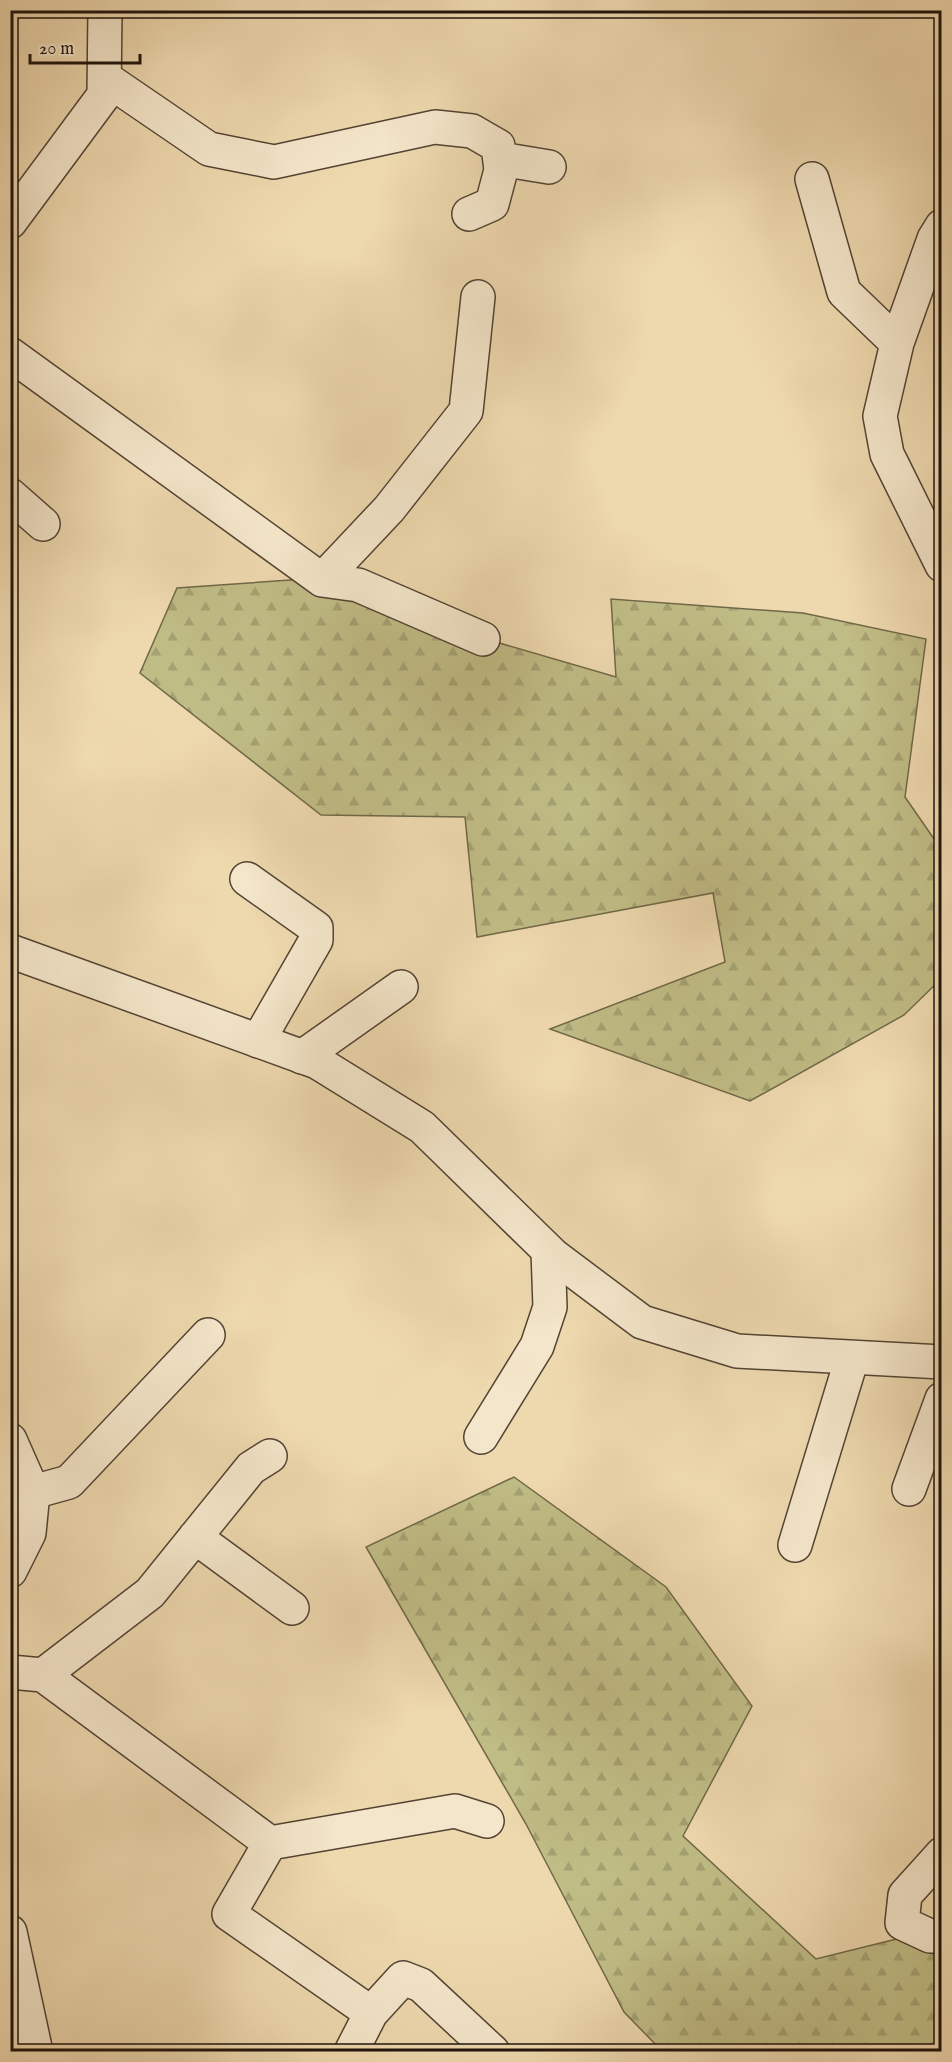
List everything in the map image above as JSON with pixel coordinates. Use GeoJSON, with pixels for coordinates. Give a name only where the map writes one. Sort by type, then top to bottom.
{"type":"FeatureCollection","features":[{"type":"Feature","properties":{"kind":"street"},"geometry":{"type":"LineString","coordinates":[[10,222],[104,95],[105,10]]}},
{"type":"Feature","properties":{"kind":"street"},"geometry":{"type":"LineString","coordinates":[[105,78],[209,149],[274,162],[435,127],[472,131],[498,146],[501,170],[492,204],[469,214]]}},
{"type":"Feature","properties":{"kind":"street"},"geometry":{"type":"LineString","coordinates":[[500,159],[549,167]]}},
{"type":"Feature","properties":{"kind":"street"},"geometry":{"type":"LineString","coordinates":[[812,179],[844,292],[897,342]]}},
{"type":"Feature","properties":{"kind":"street"},"geometry":{"type":"LineString","coordinates":[[942,226],[934,240],[897,342],[880,416],[887,454],[942,565]]}},
{"type":"Feature","properties":{"kind":"street"},"geometry":{"type":"LineString","coordinates":[[322,580],[389,509],[466,411],[478,297]]}},
{"type":"Feature","properties":{"kind":"street"},"geometry":{"type":"LineString","coordinates":[[10,354],[322,580],[358,585],[483,639]]}},
{"type":"Feature","properties":{"kind":"street"},"geometry":{"type":"LineString","coordinates":[[10,495],[43,524]]}},
{"type":"Feature","properties":{"kind":"street"},"geometry":{"type":"LineString","coordinates":[[247,879],[316,928],[316,940],[258,1041]]}},
{"type":"Feature","properties":{"kind":"street"},"geometry":{"type":"LineString","coordinates":[[10,951],[317,1062],[422,1127],[548,1251],[642,1322],[737,1351],[942,1362]]}},
{"type":"Feature","properties":{"kind":"street"},"geometry":{"type":"LineString","coordinates":[[302,1057],[401,987]]}},
{"type":"Feature","properties":{"kind":"street"},"geometry":{"type":"LineString","coordinates":[[481,1437],[537,1346],[550,1307],[548,1251]]}},
{"type":"Feature","properties":{"kind":"street"},"geometry":{"type":"LineString","coordinates":[[33,1492],[69,1482],[208,1335]]}},
{"type":"Feature","properties":{"kind":"street"},"geometry":{"type":"LineString","coordinates":[[795,1545],[852,1358]]}},
{"type":"Feature","properties":{"kind":"street"},"geometry":{"type":"LineString","coordinates":[[909,1489],[942,1399]]}},
{"type":"Feature","properties":{"kind":"street"},"geometry":{"type":"LineString","coordinates":[[10,1440],[33,1492],[29,1533],[10,1571]]}},
{"type":"Feature","properties":{"kind":"street"},"geometry":{"type":"LineString","coordinates":[[43,1675],[150,1593],[251,1467],[270,1456]]}},
{"type":"Feature","properties":{"kind":"street"},"geometry":{"type":"LineString","coordinates":[[195,1537],[292,1608]]}},
{"type":"Feature","properties":{"kind":"street"},"geometry":{"type":"LineString","coordinates":[[10,1672],[43,1675],[270,1843],[455,1811],[487,1821]]}},
{"type":"Feature","properties":{"kind":"street"},"geometry":{"type":"LineString","coordinates":[[270,1843],[229,1914],[371,2013]]}},
{"type":"Feature","properties":{"kind":"street"},"geometry":{"type":"LineString","coordinates":[[942,1854],[905,1895],[902,1923],[930,1936],[942,1936]]}},
{"type":"Feature","properties":{"kind":"street"},"geometry":{"type":"LineString","coordinates":[[10,1932],[36,2052]]}},
{"type":"Feature","properties":{"kind":"street"},"geometry":{"type":"LineString","coordinates":[[351,2052],[371,2013],[403,1978],[421,1985],[493,2052]]}},
{"type":"Feature","properties":{"kind":"green space"},"geometry":{"type":"Polygon","coordinates":[[[348,576],[465,633],[616,677],[611,599],[803,613],[926,639],[905,797],[941,849],[941,979],[904,1015],[750,1101],[550,1029],[725,962],[713,893],[477,937],[465,817],[321,815],[140,673],[177,588],[348,576]]]}},
{"type":"Feature","properties":{"kind":"green space"},"geometry":{"type":"Polygon","coordinates":[[[514,1477],[666,1587],[752,1706],[683,1836],[816,1959],[941,1928],[941,2051],[662,2051],[624,2012],[526,1824],[366,1547],[514,1477]]]}}]}
